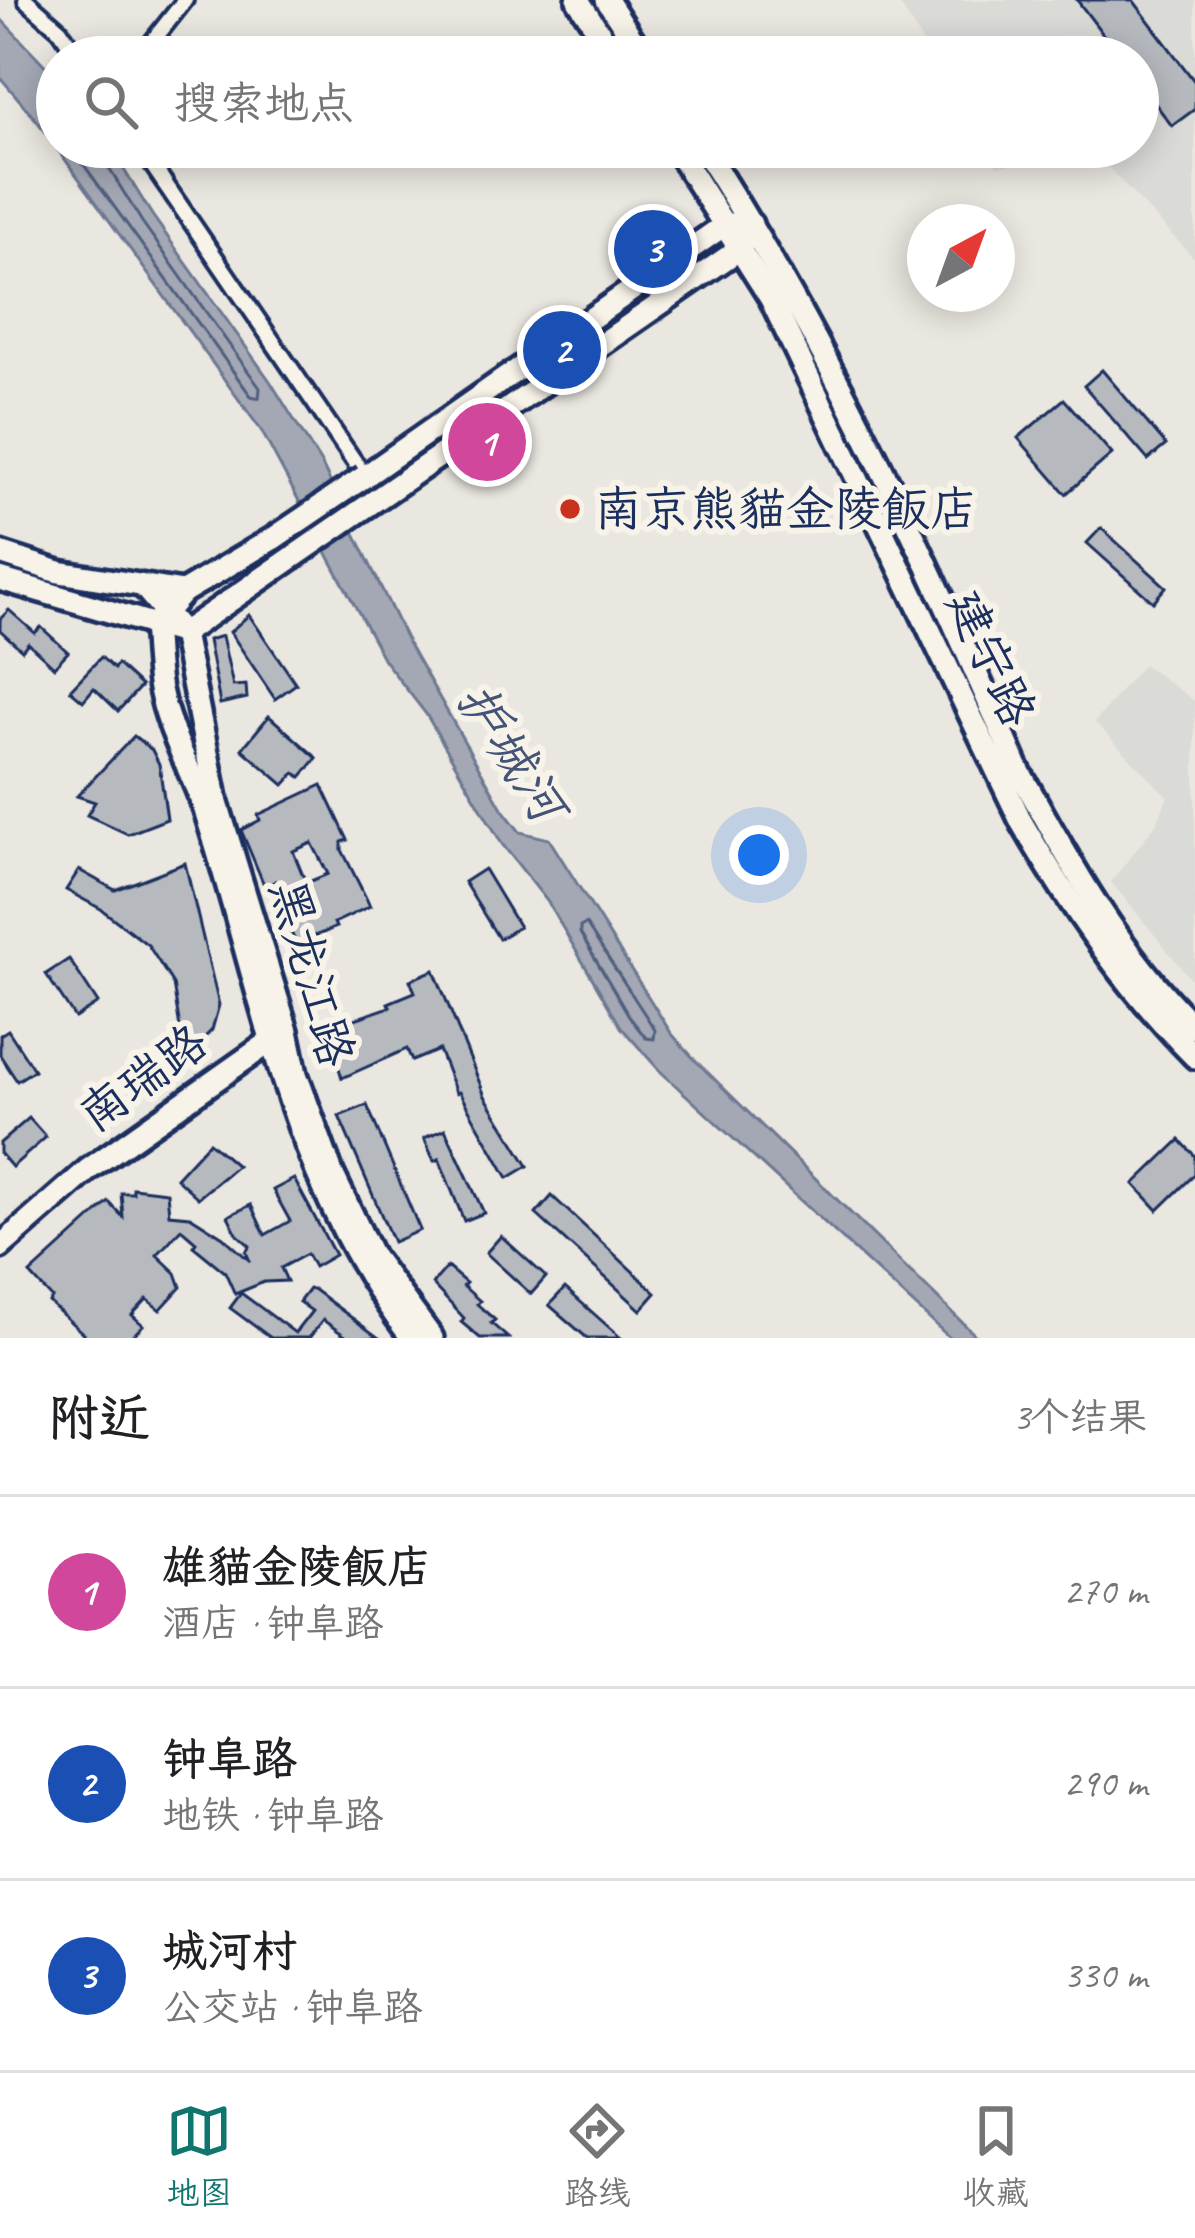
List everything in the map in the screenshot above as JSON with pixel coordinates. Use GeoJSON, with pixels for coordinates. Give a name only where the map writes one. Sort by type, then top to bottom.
{"type":"FeatureCollection","features":[{"type":"Feature","properties":{"kind":"main road"},"geometry":{"type":"LineString","coordinates":[[578,0],[602,36]]}},
{"type":"Feature","properties":{"kind":"main road"},"geometry":{"type":"LineString","coordinates":[[607,0],[630,36]]}},
{"type":"Feature","properties":{"kind":"main road","name":"建宁路"},"geometry":{"type":"LineString","coordinates":[[689,168],[781,319],[1022,823],[1103,952],[1142,1002],[1195,1057]]}},
{"type":"Feature","properties":{"kind":"main road","name":"建宁路"},"geometry":{"type":"LineString","coordinates":[[716,168],[752,224],[844,395],[1049,827],[1109,926],[1146,976],[1195,1028]]}},
{"type":"Feature","properties":{"kind":"main road"},"geometry":{"type":"LineString","coordinates":[[0,579],[159,618],[183,633],[741,248],[752,224],[726,224],[274,538],[183,592],[159,618]]}},
{"type":"Feature","properties":{"kind":"main road"},"geometry":{"type":"LineString","coordinates":[[0,553],[59,572],[183,592]]}},
{"type":"Feature","properties":{"kind":"main road"},"geometry":{"type":"LineString","coordinates":[[144,587],[159,618]]}},
{"type":"Feature","properties":{"kind":"main road","name":"黑龙江路"},"geometry":{"type":"LineString","coordinates":[[159,618],[160,691],[205,811],[278,1035],[341,1193],[372,1256],[433,1338]]}},
{"type":"Feature","properties":{"kind":"main road","name":"黑龙江路"},"geometry":{"type":"LineString","coordinates":[[183,633],[217,803],[321,1185],[349,1245],[412,1338]]}},
{"type":"Feature","properties":{"kind":"main road","name":"南瑞路"},"geometry":{"type":"LineString","coordinates":[[0,1247],[89,1169],[278,1035]]}},
{"type":"Feature","properties":{"kind":"street"},"geometry":{"type":"LineString","coordinates":[[26,0],[64,36]]}},
{"type":"Feature","properties":{"kind":"street"},"geometry":{"type":"LineString","coordinates":[[157,36],[185,0]]}},
{"type":"Feature","properties":{"kind":"street"},"geometry":{"type":"LineString","coordinates":[[154,168],[364,477],[384,496]]}},
{"type":"Feature","properties":{"kind":"shaded area"},"geometry":{"type":"Polygon","coordinates":[[[897,0],[1195,0],[1195,259],[1108,168],[1159,168],[1159,36],[919,36],[897,0]]]}},
{"type":"Feature","properties":{"kind":"shaded area"},"geometry":{"type":"Polygon","coordinates":[[[1143,664],[1195,701],[1195,984],[1111,882],[1156,824],[1168,797],[1095,722],[1143,664]]]}},
{"type":"Feature","properties":{"kind":"water"},"geometry":{"type":"Polygon","coordinates":[[[0,18],[36,56],[36,120],[0,77],[0,18]]]}},
{"type":"Feature","properties":{"kind":"water"},"geometry":{"type":"Polygon","coordinates":[[[71,168],[123,168],[322,465],[405,637],[503,810],[520,832],[549,839],[671,1033],[978,1338],[950,1338],[659,1070],[621,1027],[547,901],[502,844],[426,714],[384,660],[261,430],[71,168]]]}},
{"type":"Feature","properties":{"kind":"building"},"geometry":{"type":"Polygon","coordinates":[[[1077,0],[1133,0],[1195,82],[1195,109],[1172,126],[1159,109],[1159,36],[1104,36],[1077,0]]]}},
{"type":"Feature","properties":{"kind":"building"},"geometry":{"type":"Polygon","coordinates":[[[1102,370],[1166,445],[1148,460],[1084,386],[1102,370]]]}},
{"type":"Feature","properties":{"kind":"building"},"geometry":{"type":"Polygon","coordinates":[[[1064,399],[1112,454],[1066,494],[1018,438],[1064,399]]]}},
{"type":"Feature","properties":{"kind":"building"},"geometry":{"type":"Polygon","coordinates":[[[1101,528],[1166,587],[1153,602],[1087,543],[1101,528]]]}},
{"type":"Feature","properties":{"kind":"building"},"geometry":{"type":"Polygon","coordinates":[[[9,610],[35,633],[41,627],[68,652],[54,667],[28,643],[22,650],[0,630],[0,619],[9,610]]]}},
{"type":"Feature","properties":{"kind":"building"},"geometry":{"type":"Polygon","coordinates":[[[249,615],[296,684],[275,699],[230,632],[249,615]]]}},
{"type":"Feature","properties":{"kind":"building"},"geometry":{"type":"Polygon","coordinates":[[[222,636],[233,686],[246,685],[247,698],[220,704],[208,640],[222,636]]]}},
{"type":"Feature","properties":{"kind":"building"},"geometry":{"type":"Polygon","coordinates":[[[101,657],[114,669],[117,664],[141,686],[118,711],[94,688],[83,701],[70,690],[101,657]]]}},
{"type":"Feature","properties":{"kind":"building"},"geometry":{"type":"Polygon","coordinates":[[[269,716],[317,758],[301,777],[295,773],[284,785],[242,749],[269,716]]]}},
{"type":"Feature","properties":{"kind":"building"},"geometry":{"type":"Polygon","coordinates":[[[134,736],[152,750],[159,764],[167,819],[128,834],[87,815],[95,802],[77,796],[134,736]]]}},
{"type":"Feature","properties":{"kind":"building"},"geometry":{"type":"Polygon","coordinates":[[[322,785],[348,840],[342,842],[342,850],[370,906],[296,943],[285,919],[292,916],[276,881],[265,887],[241,830],[260,820],[258,815],[322,785]],[[312,843],[293,851],[306,883],[328,874],[312,843]]]}},
{"type":"Feature","properties":{"kind":"building"},"geometry":{"type":"Polygon","coordinates":[[[185,863],[219,1005],[212,1030],[203,1039],[191,1041],[181,1034],[173,984],[148,945],[101,909],[66,890],[79,870],[115,890],[185,863]]]}},
{"type":"Feature","properties":{"kind":"building"},"geometry":{"type":"Polygon","coordinates":[[[484,869],[519,927],[499,939],[464,882],[484,869]]]}},
{"type":"Feature","properties":{"kind":"building"},"geometry":{"type":"Polygon","coordinates":[[[69,959],[98,1003],[75,1018],[46,974],[69,959]]]}},
{"type":"Feature","properties":{"kind":"building"},"geometry":{"type":"Polygon","coordinates":[[[434,970],[485,1096],[528,1166],[508,1178],[456,1093],[439,1050],[412,1061],[407,1049],[342,1078],[329,1036],[343,1023],[390,1007],[388,1003],[415,992],[410,980],[434,970]]]}},
{"type":"Feature","properties":{"kind":"building"},"geometry":{"type":"Polygon","coordinates":[[[8,1030],[34,1070],[17,1081],[0,1055],[0,1035],[8,1030]]]}},
{"type":"Feature","properties":{"kind":"building"},"geometry":{"type":"Polygon","coordinates":[[[367,1105],[420,1230],[393,1242],[339,1116],[367,1105]]]}},
{"type":"Feature","properties":{"kind":"building"},"geometry":{"type":"Polygon","coordinates":[[[29,1118],[46,1137],[12,1167],[0,1153],[0,1143],[29,1118]]]}},
{"type":"Feature","properties":{"kind":"building"},"geometry":{"type":"Polygon","coordinates":[[[445,1129],[484,1213],[464,1221],[439,1159],[434,1161],[424,1138],[445,1129]]]}},
{"type":"Feature","properties":{"kind":"building"},"geometry":{"type":"Polygon","coordinates":[[[1180,1140],[1195,1156],[1195,1174],[1158,1210],[1134,1184],[1180,1140]]]}},
{"type":"Feature","properties":{"kind":"building"},"geometry":{"type":"Polygon","coordinates":[[[209,1142],[237,1166],[198,1198],[176,1178],[209,1142]]]}},
{"type":"Feature","properties":{"kind":"building"},"geometry":{"type":"Polygon","coordinates":[[[294,1179],[335,1255],[314,1267],[307,1254],[281,1268],[287,1281],[264,1282],[235,1294],[225,1272],[193,1246],[196,1242],[181,1229],[157,1255],[176,1273],[181,1287],[160,1310],[147,1299],[132,1315],[143,1325],[131,1338],[88,1338],[49,1302],[52,1298],[30,1274],[109,1202],[123,1217],[121,1193],[133,1193],[133,1188],[167,1192],[169,1214],[190,1216],[250,1261],[246,1252],[250,1246],[228,1216],[251,1205],[265,1235],[290,1221],[273,1190],[294,1179]]]}},
{"type":"Feature","properties":{"kind":"building"},"geometry":{"type":"Polygon","coordinates":[[[552,1196],[656,1293],[641,1310],[536,1214],[552,1196]]]}},
{"type":"Feature","properties":{"kind":"building"},"geometry":{"type":"Polygon","coordinates":[[[501,1236],[546,1277],[531,1294],[486,1253],[501,1236]]]}},
{"type":"Feature","properties":{"kind":"building"},"geometry":{"type":"Polygon","coordinates":[[[447,1267],[466,1283],[463,1286],[480,1301],[477,1304],[495,1320],[491,1323],[508,1338],[480,1338],[461,1322],[464,1318],[432,1284],[447,1267]]]}},
{"type":"Feature","properties":{"kind":"building"},"geometry":{"type":"Polygon","coordinates":[[[565,1288],[621,1338],[587,1338],[549,1305],[565,1288]]]}},
{"type":"Feature","properties":{"kind":"building"},"geometry":{"type":"Polygon","coordinates":[[[309,1289],[379,1338],[348,1338],[323,1320],[309,1338],[271,1338],[230,1308],[241,1293],[295,1333],[312,1311],[299,1302],[309,1289]]]}},
{"type":"Feature","properties":{"kind":"place","name":"城河村"},"geometry":{"type":"Point","coordinates":[653,249]}},
{"type":"Feature","properties":{"kind":"place","name":"钟阜路"},"geometry":{"type":"Point","coordinates":[562,350]}},
{"type":"Feature","properties":{"kind":"place","name":"雄貓金陵飯店"},"geometry":{"type":"Point","coordinates":[487,442]}},
{"type":"Feature","properties":{"kind":"place","name":"南京熊貓金陵飯店"},"geometry":{"type":"Point","coordinates":[570,509]}},
{"type":"Feature","properties":{"kind":"water label","name":"护城河"},"geometry":{"type":"Point","coordinates":[511,752]}}]}
